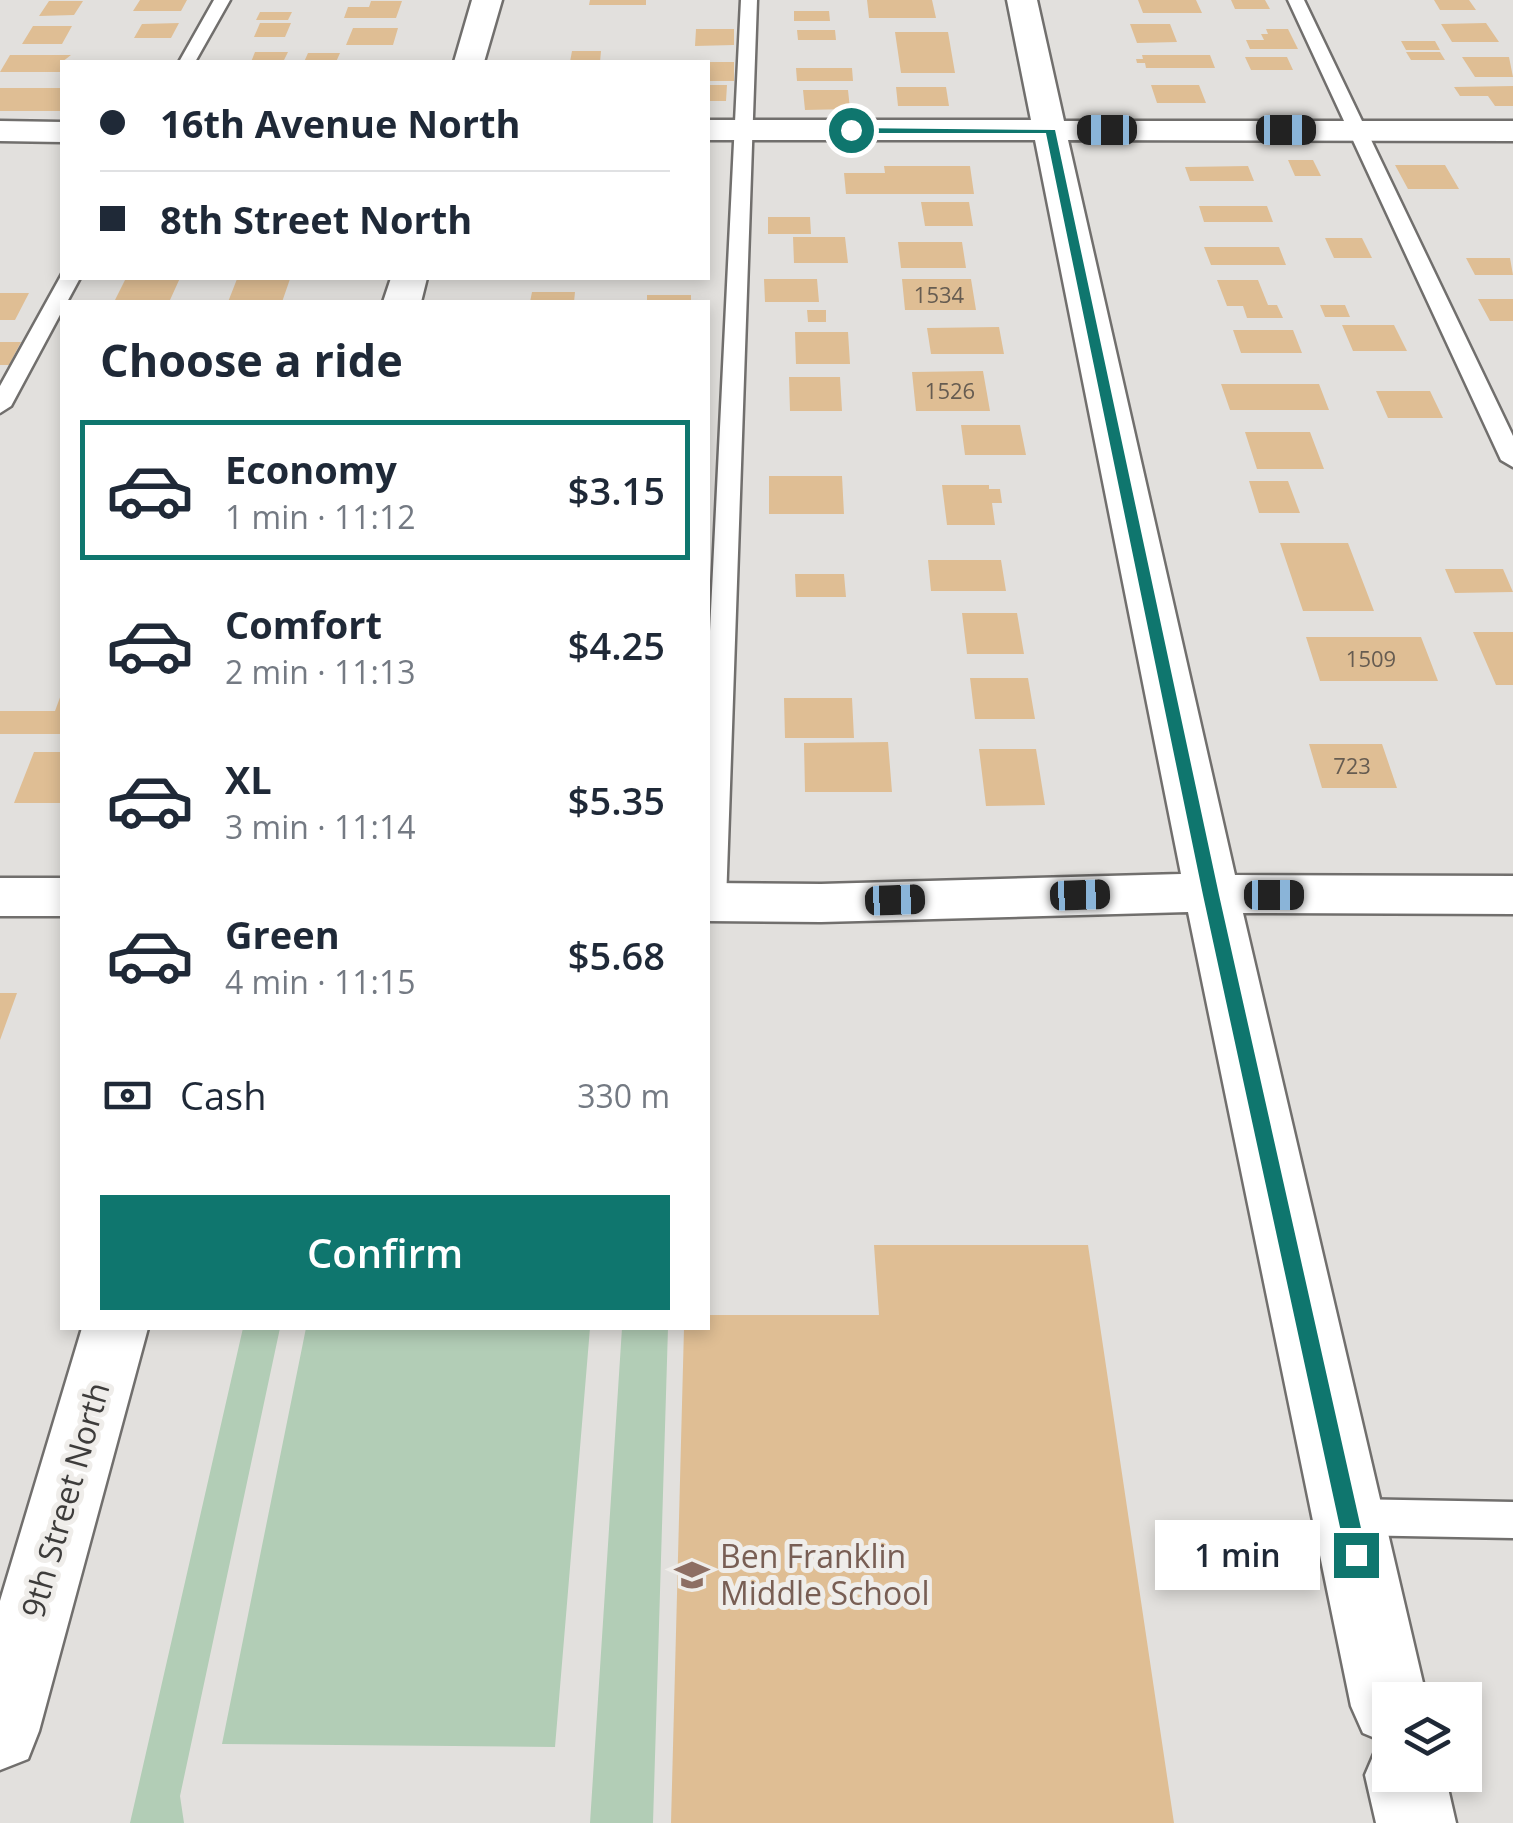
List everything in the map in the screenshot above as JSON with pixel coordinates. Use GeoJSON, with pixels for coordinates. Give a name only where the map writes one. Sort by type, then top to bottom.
{"type":"FeatureCollection","features":[{"type":"Feature","properties":{"kind":"street"},"geometry":{"type":"LineString","coordinates":[[470,60],[487,0]]}},
{"type":"Feature","properties":{"kind":"street"},"geometry":{"type":"LineString","coordinates":[[1022,0],[1211,895],[1385,1682]]}},
{"type":"Feature","properties":{"kind":"street"},"geometry":{"type":"LineString","coordinates":[[710,130],[1513,131]]}},
{"type":"Feature","properties":{"kind":"street"},"geometry":{"type":"LineString","coordinates":[[0,131],[60,132]]}},
{"type":"Feature","properties":{"kind":"street"},"geometry":{"type":"LineString","coordinates":[[710,902],[1513,895]]}},
{"type":"Feature","properties":{"kind":"street"},"geometry":{"type":"LineString","coordinates":[[0,897],[60,897]]}},
{"type":"Feature","properties":{"kind":"street","name":"9th Street North"},"geometry":{"type":"LineString","coordinates":[[0,1731],[114,1330]]}},
{"type":"Feature","properties":{"kind":"street"},"geometry":{"type":"LineString","coordinates":[[1410,1792],[1416,1823]]}},
{"type":"Feature","properties":{"kind":"lane"},"geometry":{"type":"LineString","coordinates":[[189,60],[222,0]]}},
{"type":"Feature","properties":{"kind":"lane"},"geometry":{"type":"LineString","coordinates":[[710,880],[749,0]]}},
{"type":"Feature","properties":{"kind":"lane"},"geometry":{"type":"LineString","coordinates":[[1296,0],[1513,460]]}},
{"type":"Feature","properties":{"kind":"lane"},"geometry":{"type":"LineString","coordinates":[[0,406],[69,280]]}},
{"type":"Feature","properties":{"kind":"lane"},"geometry":{"type":"LineString","coordinates":[[1348,1518],[1513,1520]]}},
{"type":"Feature","properties":{"kind":"green space"},"geometry":{"type":"Polygon","coordinates":[[[243,1330],[280,1330],[180,1796],[184,1823],[130,1823],[243,1330]]]}},
{"type":"Feature","properties":{"kind":"green space"},"geometry":{"type":"Polygon","coordinates":[[[306,1330],[590,1330],[555,1747],[222,1744],[306,1330]]]}},
{"type":"Feature","properties":{"kind":"green space"},"geometry":{"type":"Polygon","coordinates":[[[622,1330],[668,1330],[653,1823],[590,1823],[622,1330]]]}},
{"type":"Feature","properties":{"kind":"building"},"geometry":{"type":"Polygon","coordinates":[[[140,0],[187,0],[181,11],[133,11],[140,0]]]}},
{"type":"Feature","properties":{"kind":"building"},"geometry":{"type":"Polygon","coordinates":[[[590,0],[646,0],[646,5],[589,5],[590,0]]]}},
{"type":"Feature","properties":{"kind":"building"},"geometry":{"type":"Polygon","coordinates":[[[867,0],[932,0],[936,18],[869,18],[867,0]]]}},
{"type":"Feature","properties":{"kind":"building"},"geometry":{"type":"Polygon","coordinates":[[[1138,0],[1196,0],[1202,13],[1143,13],[1138,0]]]}},
{"type":"Feature","properties":{"kind":"building"},"geometry":{"type":"Polygon","coordinates":[[[1231,0],[1265,0],[1270,9],[1235,9],[1231,0]]]}},
{"type":"Feature","properties":{"kind":"building"},"geometry":{"type":"Polygon","coordinates":[[[1434,0],[1469,0],[1476,10],[1440,10],[1434,0]]]}},
{"type":"Feature","properties":{"kind":"building"},"geometry":{"type":"Polygon","coordinates":[[[49,1],[83,1],[74,15],[39,16],[49,1]]]}},
{"type":"Feature","properties":{"kind":"building"},"geometry":{"type":"Polygon","coordinates":[[[371,1],[402,1],[396,18],[344,18],[348,7],[369,7],[371,1]]]}},
{"type":"Feature","properties":{"kind":"building"},"geometry":{"type":"Polygon","coordinates":[[[794,11],[829,11],[830,21],[794,21],[794,11]]]}},
{"type":"Feature","properties":{"kind":"building"},"geometry":{"type":"Polygon","coordinates":[[[260,12],[292,12],[288,20],[256,20],[260,12]]]}},
{"type":"Feature","properties":{"kind":"building"},"geometry":{"type":"Polygon","coordinates":[[[179,23],[171,38],[134,38],[142,24],[179,23]]]}},
{"type":"Feature","properties":{"kind":"building"},"geometry":{"type":"Polygon","coordinates":[[[260,23],[291,23],[285,37],[254,37],[260,23]]]}},
{"type":"Feature","properties":{"kind":"building"},"geometry":{"type":"Polygon","coordinates":[[[1486,23],[1499,42],[1452,42],[1441,24],[1486,23]]]}},
{"type":"Feature","properties":{"kind":"building"},"geometry":{"type":"Polygon","coordinates":[[[1130,24],[1170,24],[1177,42],[1137,43],[1130,24]]]}},
{"type":"Feature","properties":{"kind":"building"},"geometry":{"type":"Polygon","coordinates":[[[33,26],[72,26],[62,44],[22,44],[33,26]]]}},
{"type":"Feature","properties":{"kind":"building"},"geometry":{"type":"Polygon","coordinates":[[[353,28],[398,28],[393,45],[346,45],[353,28]]]}},
{"type":"Feature","properties":{"kind":"building"},"geometry":{"type":"Polygon","coordinates":[[[696,29],[734,29],[734,45],[695,46],[696,29]]]}},
{"type":"Feature","properties":{"kind":"building"},"geometry":{"type":"Polygon","coordinates":[[[1266,29],[1288,29],[1298,49],[1250,49],[1246,40],[1264,40],[1261,34],[1268,34],[1266,29]]]}},
{"type":"Feature","properties":{"kind":"building"},"geometry":{"type":"Polygon","coordinates":[[[797,30],[835,30],[836,40],[798,40],[797,30]]]}},
{"type":"Feature","properties":{"kind":"building"},"geometry":{"type":"Polygon","coordinates":[[[895,32],[948,32],[955,73],[901,73],[895,32]]]}},
{"type":"Feature","properties":{"kind":"building"},"geometry":{"type":"Polygon","coordinates":[[[1401,41],[1435,41],[1440,50],[1406,50],[1401,41]]]}},
{"type":"Feature","properties":{"kind":"building"},"geometry":{"type":"Polygon","coordinates":[[[572,51],[601,51],[600,60],[570,60],[572,51]]]}},
{"type":"Feature","properties":{"kind":"building"},"geometry":{"type":"Polygon","coordinates":[[[255,52],[288,52],[284,60],[252,60],[255,52]]]}},
{"type":"Feature","properties":{"kind":"building"},"geometry":{"type":"Polygon","coordinates":[[[1406,52],[1440,52],[1445,60],[1411,60],[1406,52]]]}},
{"type":"Feature","properties":{"kind":"building"},"geometry":{"type":"Polygon","coordinates":[[[308,53],[340,53],[337,60],[305,60],[308,53]]]}},
{"type":"Feature","properties":{"kind":"building"},"geometry":{"type":"Polygon","coordinates":[[[10,55],[71,55],[60,60],[60,72],[0,72],[10,55]]]}},
{"type":"Feature","properties":{"kind":"building"},"geometry":{"type":"Polygon","coordinates":[[[1142,55],[1210,55],[1215,68],[1146,68],[1145,63],[1137,63],[1142,55]]]}},
{"type":"Feature","properties":{"kind":"building"},"geometry":{"type":"Polygon","coordinates":[[[1245,57],[1287,57],[1293,70],[1251,70],[1245,57]]]}},
{"type":"Feature","properties":{"kind":"building"},"geometry":{"type":"Polygon","coordinates":[[[1462,57],[1509,57],[1513,77],[1475,77],[1462,57]]]}},
{"type":"Feature","properties":{"kind":"building"},"geometry":{"type":"Polygon","coordinates":[[[710,62],[734,62],[734,81],[710,81],[710,62]]]}},
{"type":"Feature","properties":{"kind":"building"},"geometry":{"type":"Polygon","coordinates":[[[796,68],[852,68],[853,81],[797,81],[796,68]]]}},
{"type":"Feature","properties":{"kind":"building"},"geometry":{"type":"Polygon","coordinates":[[[710,85],[727,85],[726,101],[710,101],[710,85]]]}},
{"type":"Feature","properties":{"kind":"building"},"geometry":{"type":"Polygon","coordinates":[[[1151,85],[1199,85],[1206,103],[1157,103],[1151,85]]]}},
{"type":"Feature","properties":{"kind":"building"},"geometry":{"type":"Polygon","coordinates":[[[1513,86],[1513,106],[1495,106],[1488,96],[1460,96],[1454,87],[1513,86]]]}},
{"type":"Feature","properties":{"kind":"building"},"geometry":{"type":"Polygon","coordinates":[[[896,87],[946,87],[949,106],[898,106],[896,87]]]}},
{"type":"Feature","properties":{"kind":"building"},"geometry":{"type":"Polygon","coordinates":[[[0,88],[60,88],[60,111],[0,111],[0,88]]]}},
{"type":"Feature","properties":{"kind":"building"},"geometry":{"type":"Polygon","coordinates":[[[803,90],[848,90],[850,109],[805,110],[803,90]]]}},
{"type":"Feature","properties":{"kind":"building"},"geometry":{"type":"Polygon","coordinates":[[[1288,160],[1313,160],[1321,176],[1295,176],[1288,160]]]}},
{"type":"Feature","properties":{"kind":"building"},"geometry":{"type":"Polygon","coordinates":[[[1395,165],[1445,165],[1459,189],[1408,189],[1395,165]]]}},
{"type":"Feature","properties":{"kind":"building"},"geometry":{"type":"Polygon","coordinates":[[[884,166],[970,166],[974,194],[846,194],[844,173],[885,173],[884,166]]]}},
{"type":"Feature","properties":{"kind":"building"},"geometry":{"type":"Polygon","coordinates":[[[1248,166],[1254,181],[1190,181],[1185,167],[1248,166]]]}},
{"type":"Feature","properties":{"kind":"building"},"geometry":{"type":"Polygon","coordinates":[[[921,202],[969,202],[973,226],[925,226],[921,202]]]}},
{"type":"Feature","properties":{"kind":"building"},"geometry":{"type":"Polygon","coordinates":[[[1199,206],[1267,206],[1273,222],[1204,222],[1199,206]]]}},
{"type":"Feature","properties":{"kind":"building"},"geometry":{"type":"Polygon","coordinates":[[[768,217],[810,217],[811,234],[768,234],[768,217]]]}},
{"type":"Feature","properties":{"kind":"building"},"geometry":{"type":"Polygon","coordinates":[[[793,237],[845,237],[848,263],[794,263],[793,237]]]}},
{"type":"Feature","properties":{"kind":"building"},"geometry":{"type":"Polygon","coordinates":[[[1325,238],[1362,238],[1372,258],[1334,258],[1325,238]]]}},
{"type":"Feature","properties":{"kind":"building"},"geometry":{"type":"Polygon","coordinates":[[[898,242],[962,242],[966,268],[901,268],[898,242]]]}},
{"type":"Feature","properties":{"kind":"building"},"geometry":{"type":"Polygon","coordinates":[[[1204,247],[1279,247],[1286,265],[1211,265],[1204,247]]]}},
{"type":"Feature","properties":{"kind":"building"},"geometry":{"type":"Polygon","coordinates":[[[1466,258],[1510,258],[1513,275],[1475,275],[1466,258]]]}},
{"type":"Feature","properties":{"kind":"building"},"geometry":{"type":"Polygon","coordinates":[[[764,279],[817,279],[819,302],[765,302],[764,279]]]}},
{"type":"Feature","properties":{"kind":"building"},"geometry":{"type":"Polygon","coordinates":[[[902,279],[971,279],[976,310],[905,310],[902,279]]]}},
{"type":"Feature","properties":{"kind":"building"},"geometry":{"type":"Polygon","coordinates":[[[125,280],[179,280],[170,300],[115,300],[125,280]]]}},
{"type":"Feature","properties":{"kind":"building"},"geometry":{"type":"Polygon","coordinates":[[[237,280],[290,280],[283,300],[229,300],[237,280]]]}},
{"type":"Feature","properties":{"kind":"building"},"geometry":{"type":"Polygon","coordinates":[[[1217,280],[1258,280],[1268,305],[1277,305],[1283,318],[1247,318],[1243,306],[1227,306],[1217,280]]]}},
{"type":"Feature","properties":{"kind":"building"},"geometry":{"type":"Polygon","coordinates":[[[532,292],[575,292],[574,300],[530,300],[532,292]]]}},
{"type":"Feature","properties":{"kind":"building"},"geometry":{"type":"Polygon","coordinates":[[[0,293],[29,293],[15,320],[0,320],[0,293]]]}},
{"type":"Feature","properties":{"kind":"building"},"geometry":{"type":"Polygon","coordinates":[[[647,295],[691,295],[691,300],[647,300],[647,295]]]}},
{"type":"Feature","properties":{"kind":"building"},"geometry":{"type":"Polygon","coordinates":[[[1478,299],[1513,299],[1513,321],[1490,321],[1478,299]]]}},
{"type":"Feature","properties":{"kind":"building"},"geometry":{"type":"Polygon","coordinates":[[[1320,305],[1345,305],[1350,317],[1325,317],[1320,305]]]}},
{"type":"Feature","properties":{"kind":"building"},"geometry":{"type":"Polygon","coordinates":[[[807,310],[826,310],[826,322],[808,322],[807,310]]]}},
{"type":"Feature","properties":{"kind":"building"},"geometry":{"type":"Polygon","coordinates":[[[1342,325],[1394,325],[1407,351],[1353,351],[1342,325]]]}},
{"type":"Feature","properties":{"kind":"building"},"geometry":{"type":"Polygon","coordinates":[[[999,327],[1004,354],[931,354],[927,328],[999,327]]]}},
{"type":"Feature","properties":{"kind":"building"},"geometry":{"type":"Polygon","coordinates":[[[1233,330],[1293,330],[1302,353],[1241,353],[1233,330]]]}},
{"type":"Feature","properties":{"kind":"building"},"geometry":{"type":"Polygon","coordinates":[[[795,332],[848,332],[850,364],[796,364],[795,332]]]}},
{"type":"Feature","properties":{"kind":"building"},"geometry":{"type":"Polygon","coordinates":[[[0,342],[21,342],[9,365],[0,365],[0,342]]]}},
{"type":"Feature","properties":{"kind":"building"},"geometry":{"type":"Polygon","coordinates":[[[983,371],[990,411],[916,411],[912,372],[983,371]]]}},
{"type":"Feature","properties":{"kind":"building"},"geometry":{"type":"Polygon","coordinates":[[[789,377],[840,377],[842,411],[790,411],[789,377]]]}},
{"type":"Feature","properties":{"kind":"building"},"geometry":{"type":"Polygon","coordinates":[[[1221,384],[1319,384],[1329,410],[1230,410],[1221,384]]]}},
{"type":"Feature","properties":{"kind":"building"},"geometry":{"type":"Polygon","coordinates":[[[1376,391],[1430,391],[1443,418],[1388,418],[1376,391]]]}},
{"type":"Feature","properties":{"kind":"building"},"geometry":{"type":"Polygon","coordinates":[[[961,425],[1020,425],[1026,455],[965,455],[961,425]]]}},
{"type":"Feature","properties":{"kind":"building"},"geometry":{"type":"Polygon","coordinates":[[[1245,432],[1310,432],[1324,469],[1257,469],[1245,432]]]}},
{"type":"Feature","properties":{"kind":"building"},"geometry":{"type":"Polygon","coordinates":[[[769,476],[842,476],[844,514],[769,514],[769,476]]]}},
{"type":"Feature","properties":{"kind":"building"},"geometry":{"type":"Polygon","coordinates":[[[1249,481],[1288,481],[1300,513],[1259,513],[1249,481]]]}},
{"type":"Feature","properties":{"kind":"building"},"geometry":{"type":"Polygon","coordinates":[[[942,485],[989,485],[989,489],[1000,489],[1002,503],[992,503],[995,525],[947,525],[942,485]]]}},
{"type":"Feature","properties":{"kind":"building"},"geometry":{"type":"Polygon","coordinates":[[[1280,543],[1348,543],[1374,611],[1303,611],[1280,543]]]}},
{"type":"Feature","properties":{"kind":"building"},"geometry":{"type":"Polygon","coordinates":[[[928,560],[1001,560],[1006,591],[931,591],[928,560]]]}},
{"type":"Feature","properties":{"kind":"building"},"geometry":{"type":"Polygon","coordinates":[[[1445,569],[1503,569],[1513,592],[1455,593],[1445,569]]]}},
{"type":"Feature","properties":{"kind":"building"},"geometry":{"type":"Polygon","coordinates":[[[795,574],[844,574],[846,597],[796,597],[795,574]]]}},
{"type":"Feature","properties":{"kind":"building"},"geometry":{"type":"Polygon","coordinates":[[[962,613],[1017,613],[1024,654],[967,654],[962,613]]]}},
{"type":"Feature","properties":{"kind":"building"},"geometry":{"type":"Polygon","coordinates":[[[1473,632],[1513,632],[1513,685],[1496,685],[1473,632]]]}},
{"type":"Feature","properties":{"kind":"building"},"geometry":{"type":"Polygon","coordinates":[[[1306,637],[1421,637],[1438,681],[1320,681],[1306,637]]]}},
{"type":"Feature","properties":{"kind":"building"},"geometry":{"type":"Polygon","coordinates":[[[970,678],[1028,678],[1035,719],[975,719],[970,678]]]}},
{"type":"Feature","properties":{"kind":"building"},"geometry":{"type":"Polygon","coordinates":[[[60,697],[60,734],[0,734],[0,711],[55,711],[60,697]]]}},
{"type":"Feature","properties":{"kind":"building"},"geometry":{"type":"Polygon","coordinates":[[[784,698],[852,698],[854,738],[785,738],[784,698]]]}},
{"type":"Feature","properties":{"kind":"building"},"geometry":{"type":"Polygon","coordinates":[[[888,742],[892,792],[805,792],[804,743],[888,742]]]}},
{"type":"Feature","properties":{"kind":"building"},"geometry":{"type":"Polygon","coordinates":[[[1309,744],[1382,744],[1397,788],[1322,788],[1309,744]]]}},
{"type":"Feature","properties":{"kind":"building"},"geometry":{"type":"Polygon","coordinates":[[[979,749],[1036,749],[1045,805],[986,806],[979,749]]]}},
{"type":"Feature","properties":{"kind":"building"},"geometry":{"type":"Polygon","coordinates":[[[34,752],[60,752],[60,803],[14,803],[34,752]]]}},
{"type":"Feature","properties":{"kind":"building"},"geometry":{"type":"Polygon","coordinates":[[[0,993],[17,993],[0,1040],[0,993]]]}},
{"type":"Feature","properties":{"kind":"building"},"geometry":{"type":"Polygon","coordinates":[[[874,1245],[1088,1245],[1174,1823],[671,1823],[684,1330],[710,1330],[710,1315],[879,1315],[874,1245]]]}},
{"type":"Feature","properties":{"kind":"place","name":"Ben Franklin Middle School"},"geometry":{"type":"Point","coordinates":[692,1575]}},
{"type":"Feature","properties":{"kind":"route"},"geometry":{"type":"LineString","coordinates":[[851,130],[1050,130],[1211,895],[1356,1555]]}}]}
